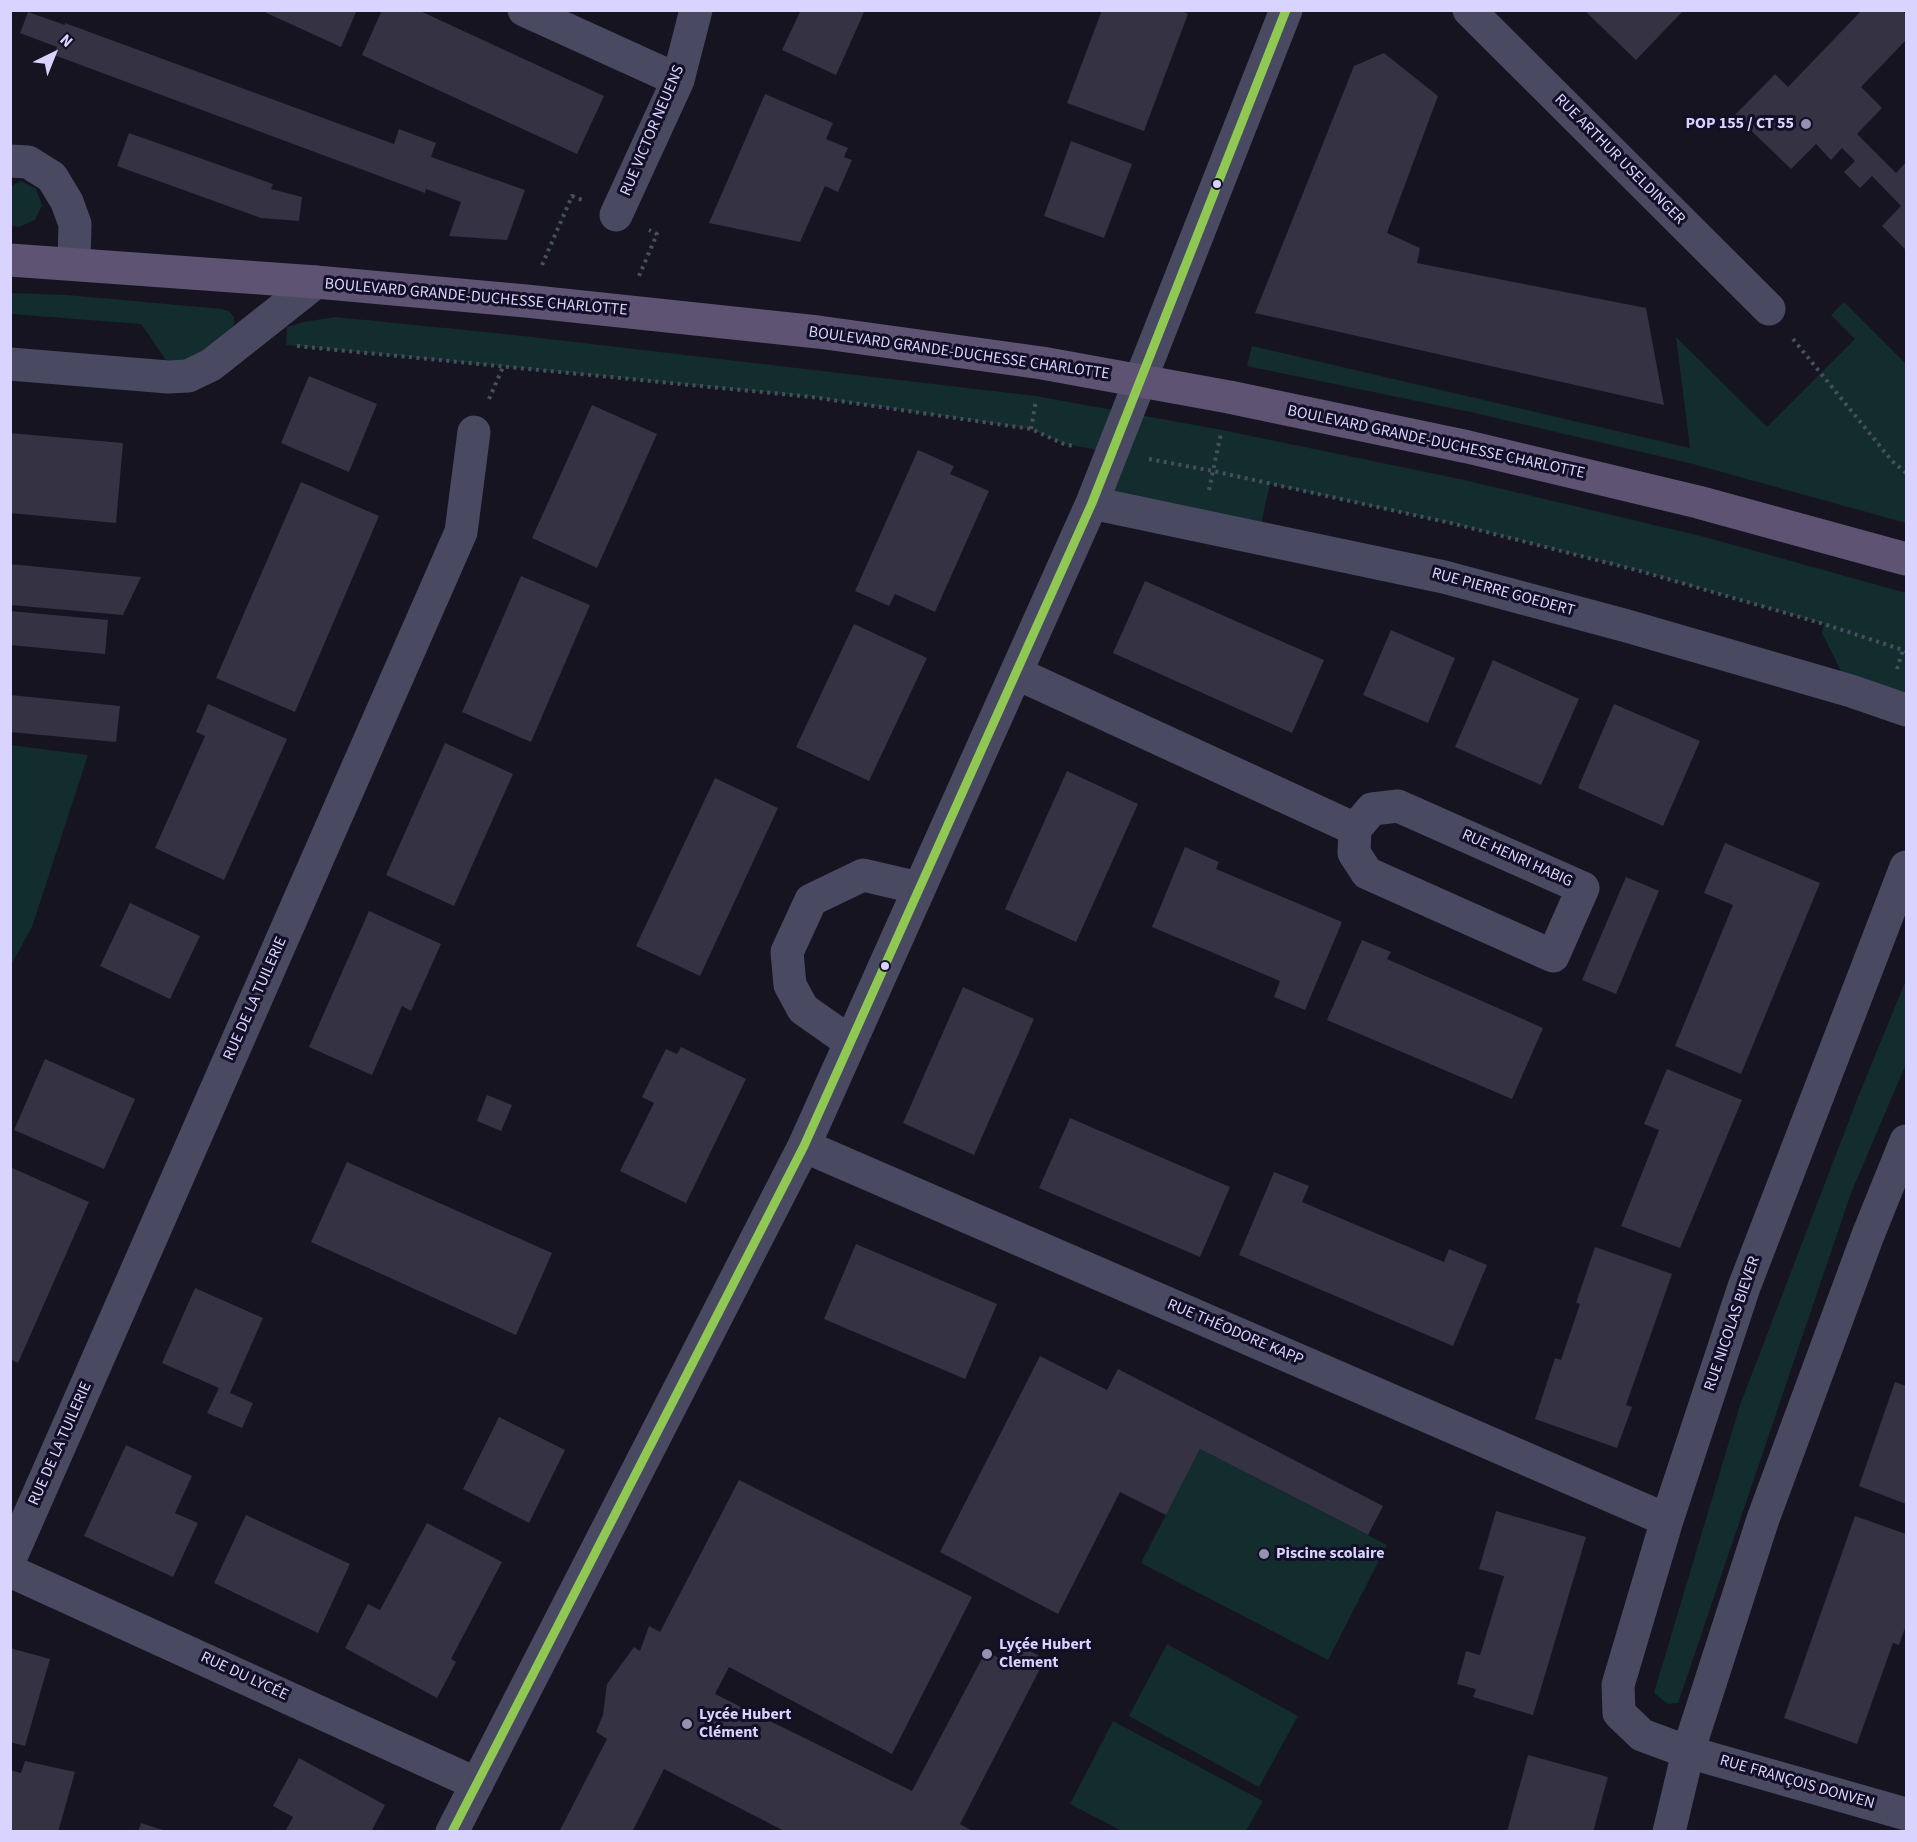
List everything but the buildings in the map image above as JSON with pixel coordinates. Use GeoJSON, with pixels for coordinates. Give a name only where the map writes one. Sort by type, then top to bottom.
{"type":"FeatureCollection","features":[{"type":"Feature","properties":{"kind":"main road","name":"BOULEVARD GRANDE-DUCHESSE CHARLOTTE"},"geometry":{"type":"LineString","coordinates":[[10,260],[316,282],[537,302],[818,333],[1042,363],[1229,397],[1468,447],[1687,500],[1906,560]]}},
{"type":"Feature","properties":{"kind":"street"},"geometry":{"type":"LineString","coordinates":[[524,10],[678,81]]}},
{"type":"Feature","properties":{"kind":"street","name":"RUE VICTOR NEUENS"},"geometry":{"type":"LineString","coordinates":[[616,215],[678,81],[696,10]]}},
{"type":"Feature","properties":{"kind":"street"},"geometry":{"type":"LineString","coordinates":[[452,1832],[804,1146],[1092,503],[1286,10]]}},
{"type":"Feature","properties":{"kind":"street","name":"RUE ARTHUR USELDINGER"},"geometry":{"type":"LineString","coordinates":[[1469,10],[1768,309]]}},
{"type":"Feature","properties":{"kind":"street"},"geometry":{"type":"LineString","coordinates":[[10,161],[28,162],[52,177],[67,202],[75,224],[74,264]]}},
{"type":"Feature","properties":{"kind":"street","name":"BOULEVARD GRANDE-DUCHESSE CHARLOTTE"},"geometry":{"type":"LineString","coordinates":[[10,364],[168,377],[188,376],[211,365],[316,282]]}},
{"type":"Feature","properties":{"kind":"street","name":"RUE DE LA TUILERIE"},"geometry":{"type":"LineString","coordinates":[[10,1559],[461,532],[474,432]]}},
{"type":"Feature","properties":{"kind":"street","name":"RUE PIERRE GOEDERT"},"geometry":{"type":"LineString","coordinates":[[1092,503],[1444,577],[1627,626],[1830,685],[1906,710]]}},
{"type":"Feature","properties":{"kind":"street"},"geometry":{"type":"LineString","coordinates":[[1016,673],[1355,829]]}},
{"type":"Feature","properties":{"kind":"street","name":"RUE HENRI HABIG"},"geometry":{"type":"LineString","coordinates":[[1398,806],[1583,888],[1553,956],[1367,873],[1354,853],[1355,829],[1372,809],[1398,806]]}},
{"type":"Feature","properties":{"kind":"street","name":"RUE NICOLAS BIEVER"},"geometry":{"type":"LineString","coordinates":[[1688,1752],[1642,1735],[1619,1713],[1618,1685],[1667,1520],[1744,1287],[1906,867]]}},
{"type":"Feature","properties":{"kind":"street"},"geometry":{"type":"LineString","coordinates":[[850,1042],[803,1009],[790,985],[787,952],[806,910],[811,900],[863,874],[920,888]]}},
{"type":"Feature","properties":{"kind":"street"},"geometry":{"type":"LineString","coordinates":[[1669,1832],[1688,1752],[1763,1519],[1868,1235],[1906,1141]]}},
{"type":"Feature","properties":{"kind":"street","name":"RUE THÉODORE KAPP"},"geometry":{"type":"LineString","coordinates":[[804,1146],[1667,1520]]}},
{"type":"Feature","properties":{"kind":"street","name":"RUE DU LYCÉE"},"geometry":{"type":"LineString","coordinates":[[10,1570],[477,1784]]}},
{"type":"Feature","properties":{"kind":"street","name":"RUE FRANÇOIS DONVEN"},"geometry":{"type":"LineString","coordinates":[[1688,1752],[1906,1814]]}},
{"type":"Feature","properties":{"kind":"path"},"geometry":{"type":"LineString","coordinates":[[559,225],[572,196]]}},
{"type":"Feature","properties":{"kind":"path"},"geometry":{"type":"LineString","coordinates":[[650,251],[657,234]]}},
{"type":"Feature","properties":{"kind":"path"},"geometry":{"type":"LineString","coordinates":[[1768,309],[1892,461],[1906,473]]}},
{"type":"Feature","properties":{"kind":"path"},"geometry":{"type":"LineString","coordinates":[[1202,525],[1229,397]]}},
{"type":"Feature","properties":{"kind":"green space"},"geometry":{"type":"Polygon","coordinates":[[[21,181],[36,189],[42,205],[35,220],[19,227],[11,226],[11,186],[21,181]]]}},
{"type":"Feature","properties":{"kind":"green space"},"geometry":{"type":"Polygon","coordinates":[[[11,293],[67,295],[222,309],[229,311],[234,317],[234,324],[230,331],[200,353],[183,360],[166,360],[141,324],[11,314],[11,293]]]}},
{"type":"Feature","properties":{"kind":"green space"},"geometry":{"type":"Polygon","coordinates":[[[1844,302],[1906,364],[1906,523],[1693,464],[1475,413],[1247,366],[1252,346],[1690,448],[1676,337],[1767,427],[1855,339],[1831,315],[1844,302]]]}},
{"type":"Feature","properties":{"kind":"green space"},"geometry":{"type":"Polygon","coordinates":[[[335,317],[515,335],[1036,396],[1222,430],[1460,479],[1705,537],[1906,593],[1906,710],[1851,691],[1822,633],[1824,624],[1640,571],[1455,524],[1270,484],[1258,537],[1092,503],[1112,452],[1064,444],[1031,429],[812,397],[286,345],[287,327],[335,317]]]}},
{"type":"Feature","properties":{"kind":"green space"},"geometry":{"type":"Polygon","coordinates":[[[11,745],[88,755],[32,927],[11,965],[11,745]]]}},
{"type":"Feature","properties":{"kind":"green space"},"geometry":{"type":"Polygon","coordinates":[[[1906,980],[1906,1064],[1851,1193],[1678,1703],[1668,1704],[1654,1693],[1740,1405],[1858,1097],[1906,980]]]}},
{"type":"Feature","properties":{"kind":"green space","name":"Piscine scolaire"},"geometry":{"type":"Polygon","coordinates":[[[1200,1449],[1387,1545],[1328,1660],[1141,1563],[1200,1449]]]}},
{"type":"Feature","properties":{"kind":"green space"},"geometry":{"type":"Polygon","coordinates":[[[1167,1644],[1298,1716],[1259,1787],[1129,1716],[1167,1644]]]}},
{"type":"Feature","properties":{"kind":"green space"},"geometry":{"type":"Polygon","coordinates":[[[1113,1721],[1263,1801],[1246,1831],[1122,1831],[1070,1804],[1113,1721]]]}},
{"type":"Feature","properties":{"kind":"transit line"},"geometry":{"type":"LineString","coordinates":[[452,1832],[804,1146],[1092,503],[1286,10]]}},
{"type":"Feature","properties":{"kind":"place","name":"POP 155 / CT 55"},"geometry":{"type":"Point","coordinates":[1806,124]}},
{"type":"Feature","properties":{"kind":"place","name":"Piscine scolaire"},"geometry":{"type":"Point","coordinates":[1264,1554]}},
{"type":"Feature","properties":{"kind":"place","name":"Lyçée Hubert Clement"},"geometry":{"type":"Point","coordinates":[987,1654]}},
{"type":"Feature","properties":{"kind":"place","name":"Lycée Hubert Clément"},"geometry":{"type":"Point","coordinates":[687,1724]}}]}
